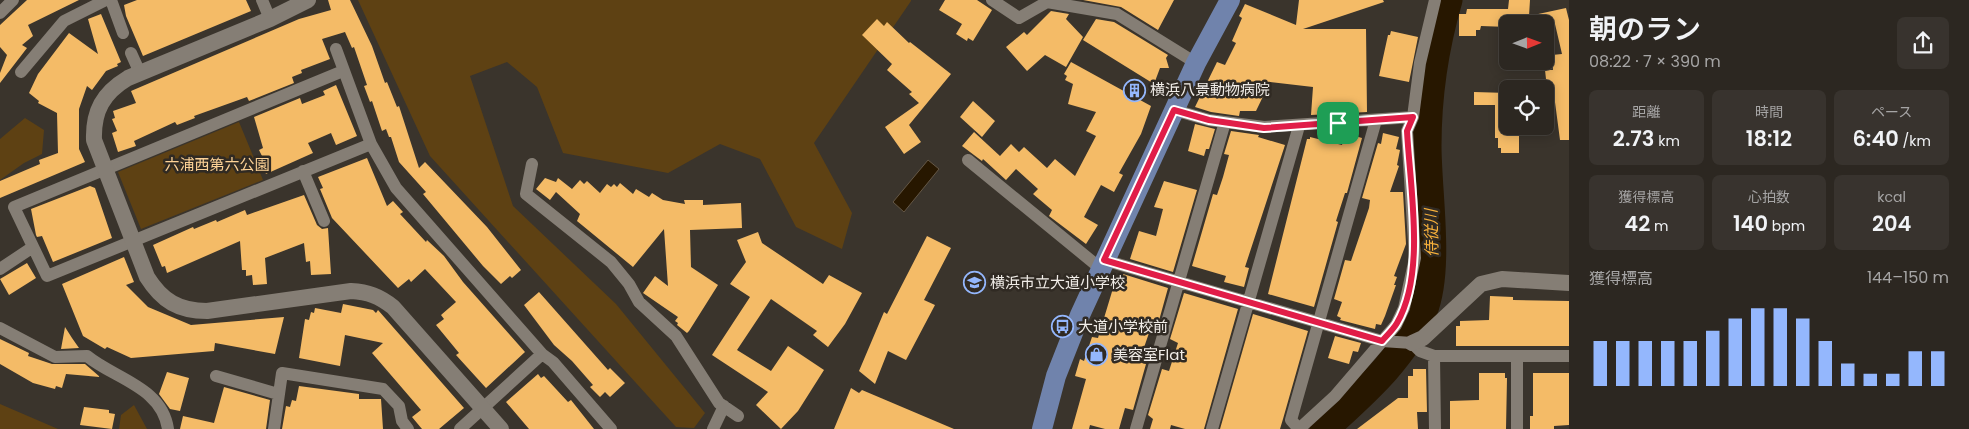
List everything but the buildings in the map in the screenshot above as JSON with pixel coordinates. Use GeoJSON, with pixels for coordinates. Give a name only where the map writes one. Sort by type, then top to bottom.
{"type":"FeatureCollection","features":[{"type":"Feature","properties":{"kind":"main road"},"geometry":{"type":"LineString","coordinates":[[1042,429],[1056,376],[1102,264],[1196,63],[1230,0]]}},
{"type":"Feature","properties":{"kind":"street"},"geometry":{"type":"LineString","coordinates":[[0,13],[13,0]]}},
{"type":"Feature","properties":{"kind":"street"},"geometry":{"type":"LineString","coordinates":[[21,72],[64,21],[106,0]]}},
{"type":"Feature","properties":{"kind":"street"},"geometry":{"type":"LineString","coordinates":[[111,0],[123,33]]}},
{"type":"Feature","properties":{"kind":"street"},"geometry":{"type":"LineString","coordinates":[[262,0],[270,19]]}},
{"type":"Feature","properties":{"kind":"street"},"geometry":{"type":"LineString","coordinates":[[308,0],[270,19],[140,74],[115,86],[104,97],[97,110],[93,125],[94,140],[133,242],[155,290],[166,301],[192,311],[350,291],[365,292],[381,298],[393,307],[501,429]]}},
{"type":"Feature","properties":{"kind":"street"},"geometry":{"type":"LineString","coordinates":[[992,0],[1019,18],[1047,2],[1117,14],[1196,63]]}},
{"type":"Feature","properties":{"kind":"street"},"geometry":{"type":"LineString","coordinates":[[1376,120],[1291,420],[1299,429],[1335,396],[1387,342],[1404,308],[1415,258],[1407,131],[1413,117],[1420,64],[1436,0]]}},
{"type":"Feature","properties":{"kind":"street"},"geometry":{"type":"LineString","coordinates":[[336,49],[370,144],[396,188],[542,354],[553,362],[610,429]]}},
{"type":"Feature","properties":{"kind":"street"},"geometry":{"type":"LineString","coordinates":[[132,53],[140,74]]}},
{"type":"Feature","properties":{"kind":"street"},"geometry":{"type":"LineString","coordinates":[[343,71],[14,208],[47,276],[370,144]]}},
{"type":"Feature","properties":{"kind":"street"},"geometry":{"type":"LineString","coordinates":[[1174,110],[1224,122],[1264,128],[1413,117]]}},
{"type":"Feature","properties":{"kind":"street"},"geometry":{"type":"LineString","coordinates":[[1136,429],[1224,122]]}},
{"type":"Feature","properties":{"kind":"street"},"geometry":{"type":"LineString","coordinates":[[1212,429],[1299,126]]}},
{"type":"Feature","properties":{"kind":"street"},"geometry":{"type":"LineString","coordinates":[[968,160],[1102,264],[1179,282],[1387,342],[1416,347],[1434,356],[1569,356]]}},
{"type":"Feature","properties":{"kind":"street"},"geometry":{"type":"LineString","coordinates":[[532,164],[526,194],[611,262],[629,284],[639,302],[676,336],[719,403],[738,416]]}},
{"type":"Feature","properties":{"kind":"street"},"geometry":{"type":"LineString","coordinates":[[303,171],[324,221]]}},
{"type":"Feature","properties":{"kind":"street"},"geometry":{"type":"LineString","coordinates":[[0,269],[33,247]]}},
{"type":"Feature","properties":{"kind":"street"},"geometry":{"type":"LineString","coordinates":[[1416,347],[1473,289],[1490,280],[1569,283]]}},
{"type":"Feature","properties":{"kind":"street"},"geometry":{"type":"LineString","coordinates":[[0,328],[55,357],[87,356],[102,369],[144,389],[166,418],[168,429]]}},
{"type":"Feature","properties":{"kind":"street"},"geometry":{"type":"LineString","coordinates":[[460,429],[542,354]]}},
{"type":"Feature","properties":{"kind":"street"},"geometry":{"type":"LineString","coordinates":[[1434,356],[1435,429]]}},
{"type":"Feature","properties":{"kind":"street"},"geometry":{"type":"LineString","coordinates":[[1517,356],[1517,429]]}},
{"type":"Feature","properties":{"kind":"street"},"geometry":{"type":"LineString","coordinates":[[274,429],[282,374],[383,389],[400,406],[402,421],[408,429]]}},
{"type":"Feature","properties":{"kind":"street"},"geometry":{"type":"LineString","coordinates":[[216,376],[278,394]]}},
{"type":"Feature","properties":{"kind":"street"},"geometry":{"type":"LineString","coordinates":[[713,429],[724,406]]}},
{"type":"Feature","properties":{"kind":"green space"},"geometry":{"type":"Polygon","coordinates":[[[358,0],[911,1],[814,143],[852,213],[842,249],[796,227],[760,159],[720,144],[668,173],[563,153],[537,87],[507,62],[470,76],[513,206],[616,304],[705,413],[694,428],[676,427],[430,156],[358,0]]]}},
{"type":"Feature","properties":{"kind":"green space"},"geometry":{"type":"Polygon","coordinates":[[[25,118],[44,130],[42,154],[24,163],[0,180],[0,139],[25,118]]]}},
{"type":"Feature","properties":{"kind":"green space","name":"六浦西第六公園"},"geometry":{"type":"Polygon","coordinates":[[[239,122],[263,180],[141,229],[118,172],[239,122]]]}},
{"type":"Feature","properties":{"kind":"green space"},"geometry":{"type":"Polygon","coordinates":[[[0,404],[58,429],[0,429],[0,404]]]}},
{"type":"Feature","properties":{"kind":"green space"},"geometry":{"type":"Polygon","coordinates":[[[134,405],[147,429],[119,429],[121,415],[134,405]]]}},
{"type":"Feature","properties":{"kind":"shaded area"},"geometry":{"type":"Polygon","coordinates":[[[928,160],[939,169],[904,212],[893,202],[928,160]]]}},
{"type":"Feature","properties":{"kind":"waterway","name":"侍従川"},"geometry":{"type":"LineString","coordinates":[[1324,429],[1367,389],[1393,360],[1405,345],[1423,311],[1431,274],[1432,252],[1427,146],[1428,109],[1435,54],[1448,0]]}},
{"type":"Feature","properties":{"kind":"place","name":"横浜八景動物病院"},"geometry":{"type":"Point","coordinates":[1134,90]}},
{"type":"Feature","properties":{"kind":"place","name":"横浜市立大道小学校"},"geometry":{"type":"Point","coordinates":[974,283]}},
{"type":"Feature","properties":{"kind":"place","name":"大道小学校前"},"geometry":{"type":"Point","coordinates":[1062,327]}},
{"type":"Feature","properties":{"kind":"place","name":"美容室Flat"},"geometry":{"type":"Point","coordinates":[1097,355]}},
{"type":"Feature","properties":{"kind":"route"},"geometry":{"type":"LineString","coordinates":[[1174,110],[1209,120],[1251,127],[1264,128],[1338,123],[1413,117],[1407,131],[1415,258],[1410,288],[1404,308],[1396,324],[1382,341],[1104,260],[1174,110]]}}]}
